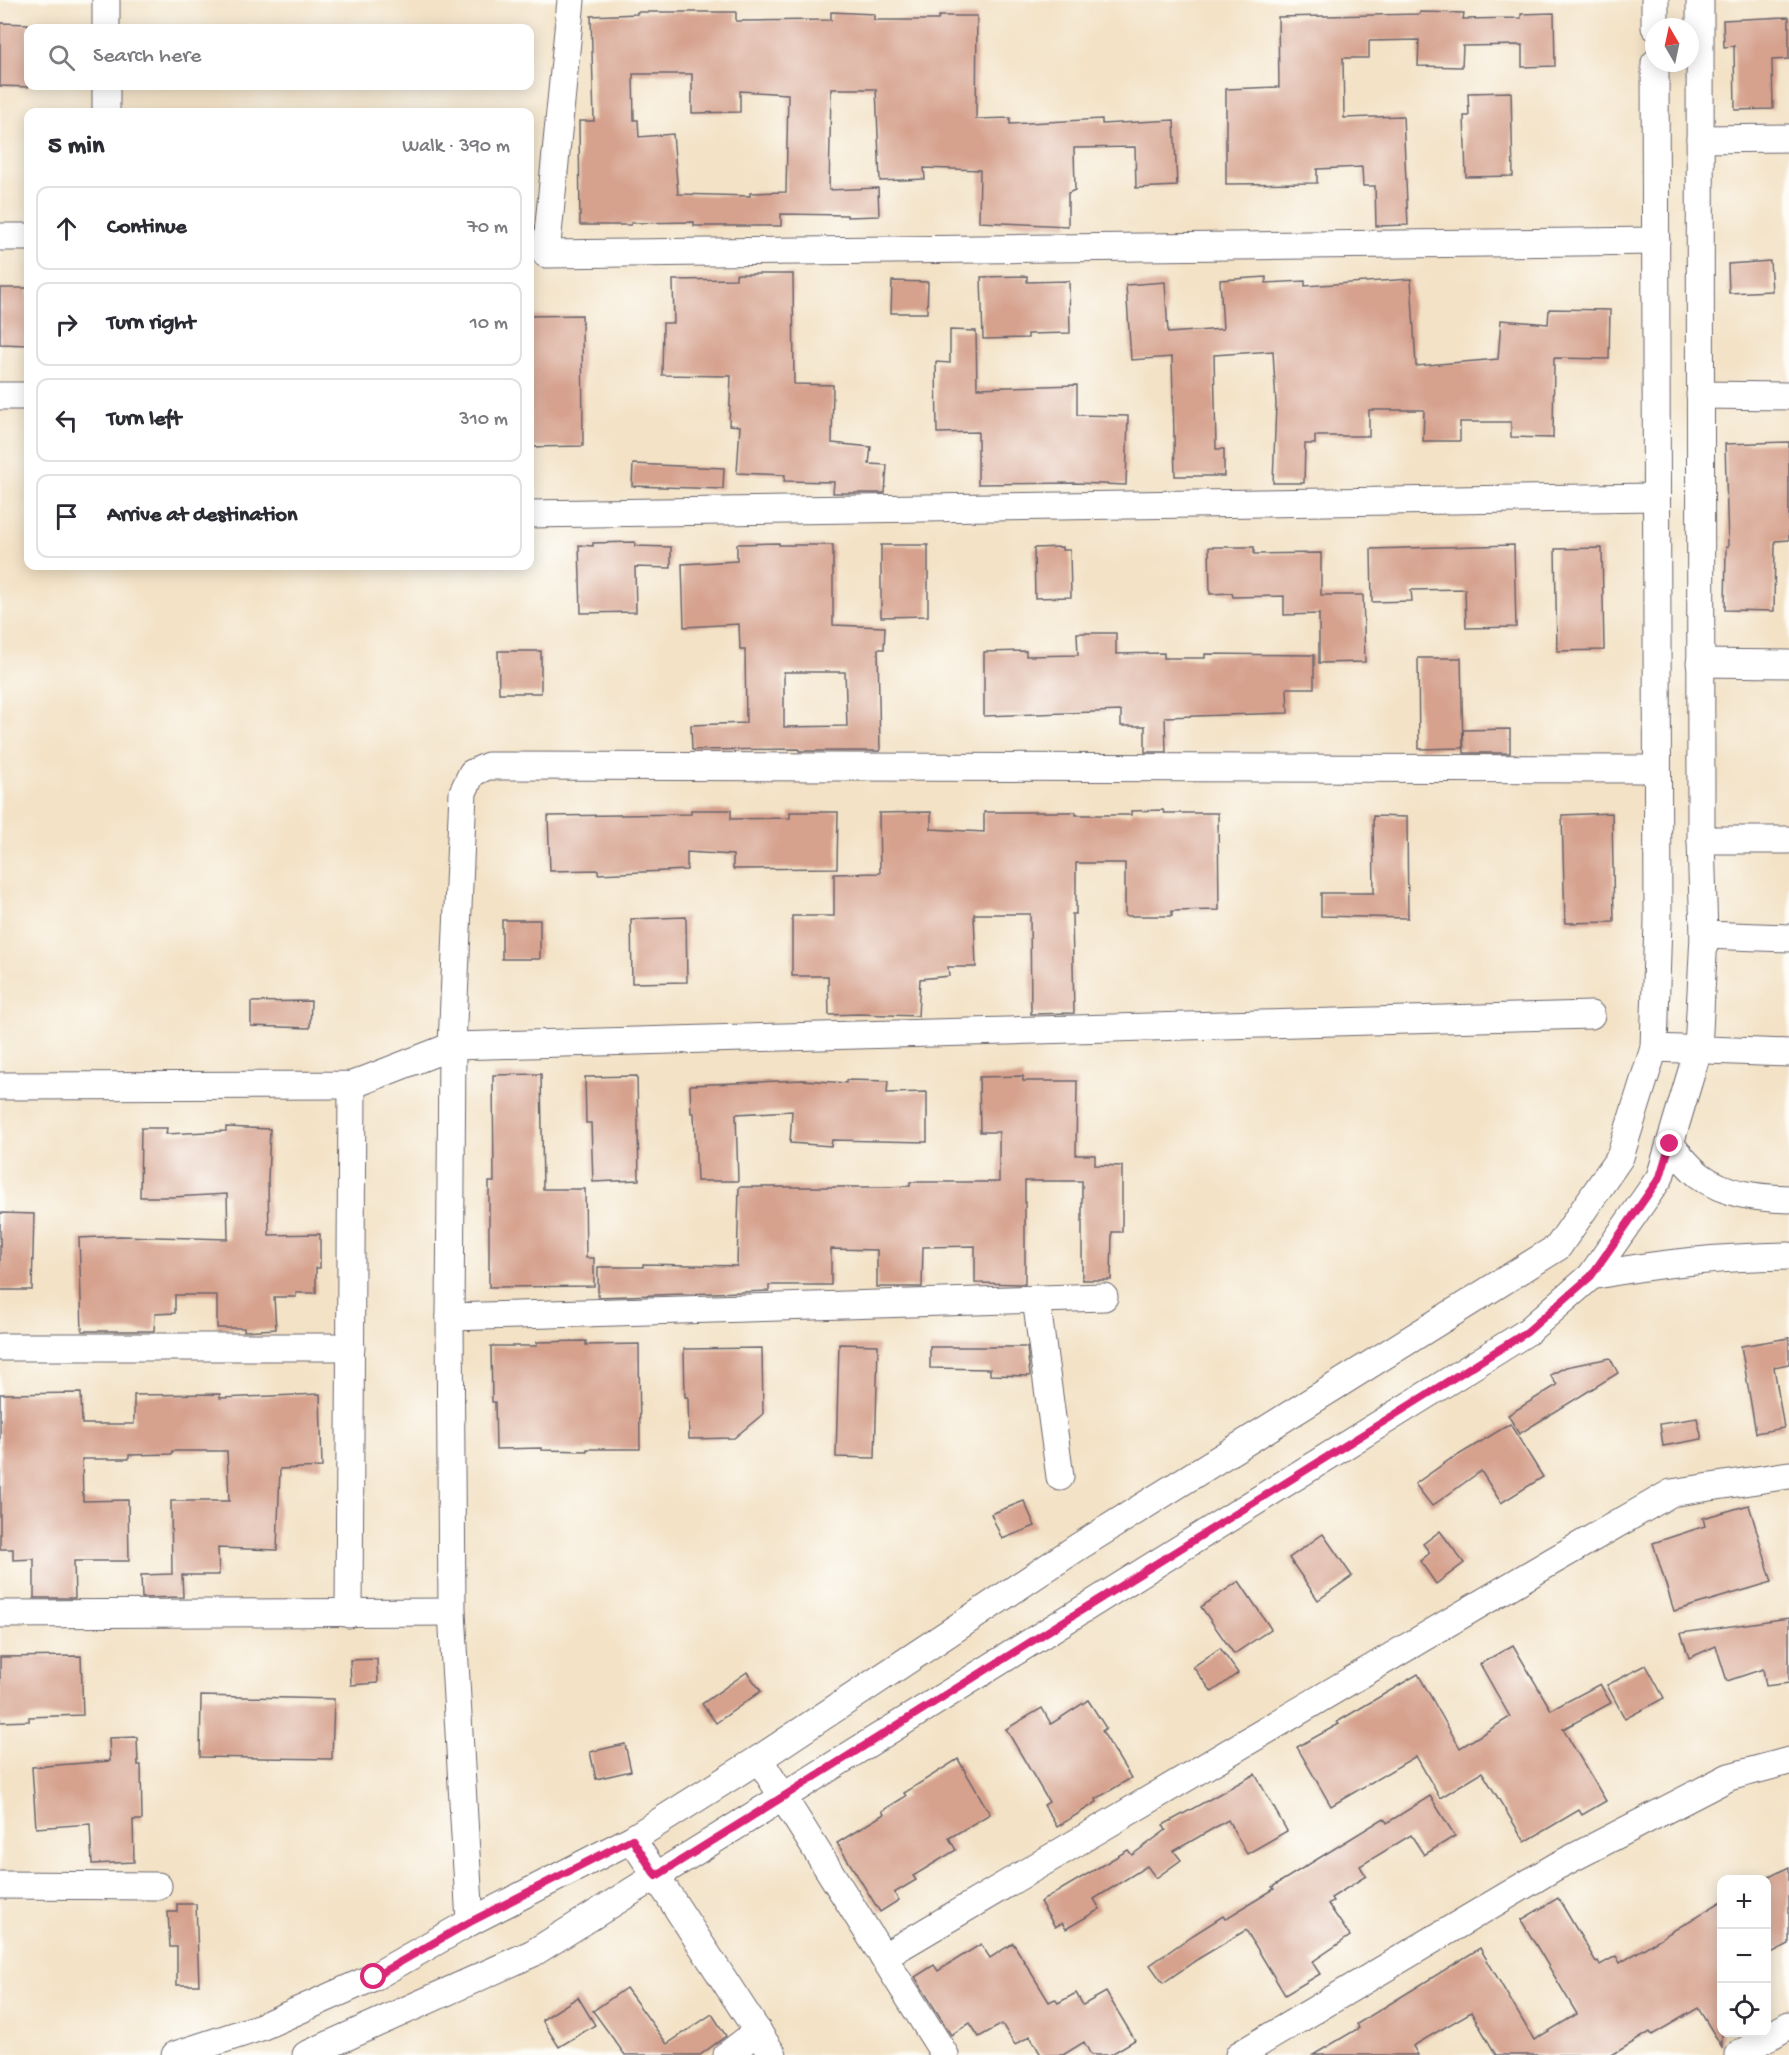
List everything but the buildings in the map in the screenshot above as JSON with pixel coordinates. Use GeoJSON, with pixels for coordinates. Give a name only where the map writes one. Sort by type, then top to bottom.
{"type":"FeatureCollection","features":[{"type":"Feature","properties":{"kind":"street"},"geometry":{"type":"LineString","coordinates":[[106,0],[106,24]]}},
{"type":"Feature","properties":{"kind":"street"},"geometry":{"type":"LineString","coordinates":[[571,0],[546,254],[1656,241]]}},
{"type":"Feature","properties":{"kind":"street"},"geometry":{"type":"LineString","coordinates":[[1655,0],[1655,18]]}},
{"type":"Feature","properties":{"kind":"street"},"geometry":{"type":"LineString","coordinates":[[306,2055],[533,1953],[1527,1332],[1591,1276],[1660,1177],[1698,1050],[1704,935],[1700,663],[1700,0]]}},
{"type":"Feature","properties":{"kind":"street"},"geometry":{"type":"LineString","coordinates":[[175,2055],[261,2027],[374,1977],[470,1922],[632,1839],[759,1760],[1078,1547],[1558,1247],[1620,1157],[1654,1048],[1658,921],[1656,72]]}},
{"type":"Feature","properties":{"kind":"street"},"geometry":{"type":"LineString","coordinates":[[106,90],[106,108]]}},
{"type":"Feature","properties":{"kind":"street"},"geometry":{"type":"LineString","coordinates":[[1700,139],[1789,138]]}},
{"type":"Feature","properties":{"kind":"street"},"geometry":{"type":"LineString","coordinates":[[0,237],[24,237]]}},
{"type":"Feature","properties":{"kind":"street"},"geometry":{"type":"LineString","coordinates":[[1700,395],[1789,396]]}},
{"type":"Feature","properties":{"kind":"street"},"geometry":{"type":"LineString","coordinates":[[0,396],[24,396]]}},
{"type":"Feature","properties":{"kind":"street"},"geometry":{"type":"LineString","coordinates":[[534,514],[1656,496]]}},
{"type":"Feature","properties":{"kind":"street"},"geometry":{"type":"LineString","coordinates":[[1700,663],[1789,664]]}},
{"type":"Feature","properties":{"kind":"street"},"geometry":{"type":"LineString","coordinates":[[470,1922],[452,1612],[450,1317],[452,1046],[463,792],[472,773],[488,766],[1656,769]]}},
{"type":"Feature","properties":{"kind":"street"},"geometry":{"type":"LineString","coordinates":[[1701,840],[1789,840]]}},
{"type":"Feature","properties":{"kind":"street"},"geometry":{"type":"LineString","coordinates":[[1704,935],[1789,938]]}},
{"type":"Feature","properties":{"kind":"street"},"geometry":{"type":"LineString","coordinates":[[0,1086],[352,1085],[452,1046],[1591,1015]]}},
{"type":"Feature","properties":{"kind":"street"},"geometry":{"type":"LineString","coordinates":[[1654,1048],[1789,1053]]}},
{"type":"Feature","properties":{"kind":"street"},"geometry":{"type":"LineString","coordinates":[[349,1614],[352,1085]]}},
{"type":"Feature","properties":{"kind":"street"},"geometry":{"type":"LineString","coordinates":[[1670,1144],[1698,1174],[1715,1186],[1734,1193],[1789,1199]]}},
{"type":"Feature","properties":{"kind":"street"},"geometry":{"type":"LineString","coordinates":[[1591,1276],[1659,1264],[1706,1259],[1789,1256]]}},
{"type":"Feature","properties":{"kind":"street"},"geometry":{"type":"LineString","coordinates":[[450,1317],[1104,1297]]}},
{"type":"Feature","properties":{"kind":"street"},"geometry":{"type":"LineString","coordinates":[[1036,1299],[1060,1477]]}},
{"type":"Feature","properties":{"kind":"street"},"geometry":{"type":"LineString","coordinates":[[0,1347],[351,1347]]}},
{"type":"Feature","properties":{"kind":"street"},"geometry":{"type":"LineString","coordinates":[[883,1957],[1671,1493],[1789,1475]]}},
{"type":"Feature","properties":{"kind":"street"},"geometry":{"type":"LineString","coordinates":[[0,1614],[452,1612]]}},
{"type":"Feature","properties":{"kind":"street"},"geometry":{"type":"LineString","coordinates":[[759,1760],[945,2055]]}},
{"type":"Feature","properties":{"kind":"street"},"geometry":{"type":"LineString","coordinates":[[1239,2055],[1555,1867],[1729,1777],[1789,1761]]}},
{"type":"Feature","properties":{"kind":"street"},"geometry":{"type":"LineString","coordinates":[[632,1839],[773,2055]]}},
{"type":"Feature","properties":{"kind":"street"},"geometry":{"type":"LineString","coordinates":[[0,1885],[158,1886]]}},
{"type":"Feature","properties":{"kind":"street"},"geometry":{"type":"LineString","coordinates":[[1738,2055],[1789,2025]]}},
{"type":"Feature","properties":{"kind":"street"},"geometry":{"type":"LineString","coordinates":[[727,2055],[758,2031]]}},
{"type":"Feature","properties":{"kind":"route"},"geometry":{"type":"LineString","coordinates":[[374,1977],[470,1922],[632,1839],[656,1876],[1527,1332],[1591,1276],[1660,1177],[1670,1144]]}}]}
